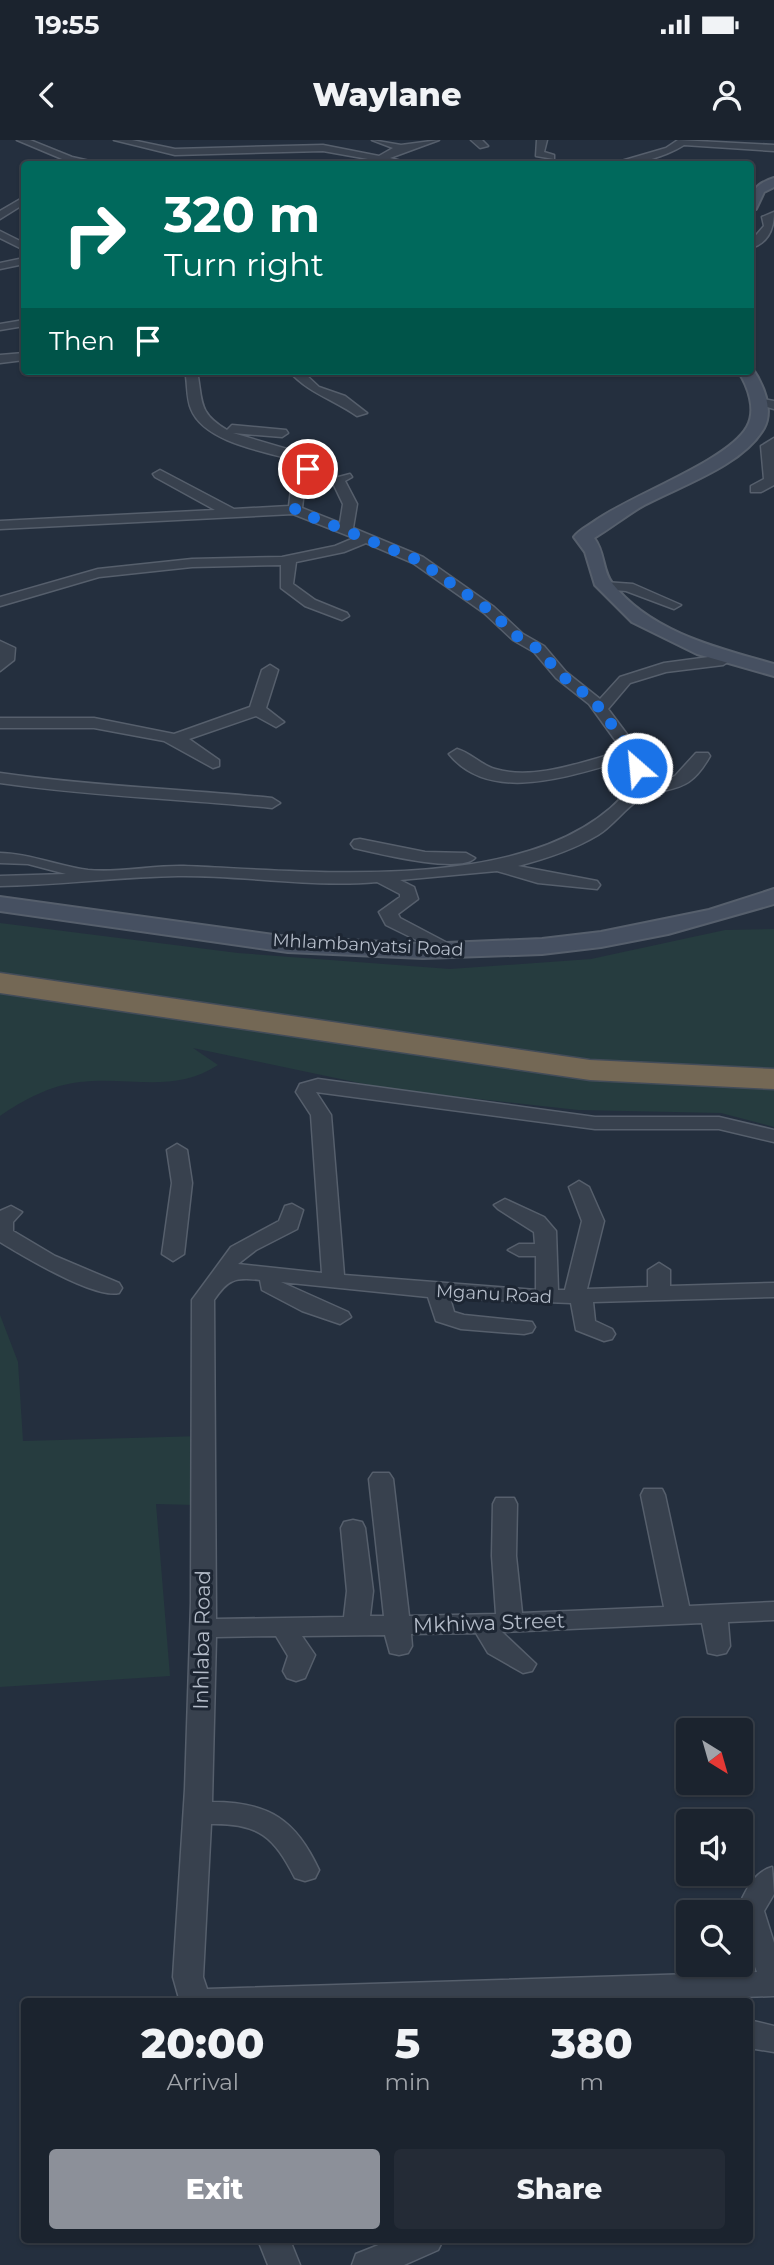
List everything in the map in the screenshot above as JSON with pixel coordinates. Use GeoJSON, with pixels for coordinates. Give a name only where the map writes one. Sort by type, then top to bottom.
{"type":"FeatureCollection","features":[{"type":"Feature","properties":{"kind":"highway"},"geometry":{"type":"LineString","coordinates":[[0,983],[590,1070],[774,1079]]}},
{"type":"Feature","properties":{"kind":"highway"},"geometry":{"type":"LineString","coordinates":[[0,999],[597,1084],[774,1095]]}},
{"type":"Feature","properties":{"kind":"main road"},"geometry":{"type":"LineString","coordinates":[[754,199],[758,190],[774,182]]}},
{"type":"Feature","properties":{"kind":"main road"},"geometry":{"type":"LineString","coordinates":[[749,375],[766,403],[755,430],[737,446],[619,512],[603,527],[583,537],[595,552],[596,569],[605,586],[654,627],[726,657],[774,670]]}},
{"type":"Feature","properties":{"kind":"main road","name":"Mhlambanyatsi Road"},"geometry":{"type":"LineString","coordinates":[[0,904],[302,946],[449,951],[547,947],[614,938],[671,926],[774,896]]}},
{"type":"Feature","properties":{"kind":"street"},"geometry":{"type":"LineString","coordinates":[[22,140],[82,161]]}},
{"type":"Feature","properties":{"kind":"street"},"geometry":{"type":"LineString","coordinates":[[119,140],[175,152],[323,148],[396,161]]}},
{"type":"Feature","properties":{"kind":"street"},"geometry":{"type":"LineString","coordinates":[[377,140],[401,148]]}},
{"type":"Feature","properties":{"kind":"street"},"geometry":{"type":"LineString","coordinates":[[374,161],[401,148],[434,140]]}},
{"type":"Feature","properties":{"kind":"street"},"geometry":{"type":"LineString","coordinates":[[530,160],[546,156],[542,140]]}},
{"type":"Feature","properties":{"kind":"street"},"geometry":{"type":"LineString","coordinates":[[620,161],[669,150],[685,141],[774,148]]}},
{"type":"Feature","properties":{"kind":"street"},"geometry":{"type":"LineString","coordinates":[[0,198],[21,200]]}},
{"type":"Feature","properties":{"kind":"street"},"geometry":{"type":"LineString","coordinates":[[0,216],[21,202]]}},
{"type":"Feature","properties":{"kind":"street"},"geometry":{"type":"LineString","coordinates":[[754,244],[769,226],[767,217],[774,215]]}},
{"type":"Feature","properties":{"kind":"street"},"geometry":{"type":"LineString","coordinates":[[0,234],[21,245]]}},
{"type":"Feature","properties":{"kind":"street"},"geometry":{"type":"LineString","coordinates":[[0,266],[21,262]]}},
{"type":"Feature","properties":{"kind":"street"},"geometry":{"type":"LineString","coordinates":[[0,327],[21,324]]}},
{"type":"Feature","properties":{"kind":"street"},"geometry":{"type":"LineString","coordinates":[[0,359],[21,357]]}},
{"type":"Feature","properties":{"kind":"street"},"geometry":{"type":"LineString","coordinates":[[191,375],[193,399],[200,416],[217,429],[247,443],[316,462],[299,481],[295,510]]}},
{"type":"Feature","properties":{"kind":"street"},"geometry":{"type":"LineString","coordinates":[[299,375],[315,390],[341,399],[361,413]]}},
{"type":"Feature","properties":{"kind":"street"},"geometry":{"type":"LineString","coordinates":[[217,429],[282,433]]}},
{"type":"Feature","properties":{"kind":"street"},"geometry":{"type":"LineString","coordinates":[[756,489],[771,481],[767,446],[774,442]]}},
{"type":"Feature","properties":{"kind":"street"},"geometry":{"type":"LineString","coordinates":[[160,474],[229,512]]}},
{"type":"Feature","properties":{"kind":"street"},"geometry":{"type":"LineString","coordinates":[[345,477],[338,479],[349,504],[346,532]]}},
{"type":"Feature","properties":{"kind":"street"},"geometry":{"type":"LineString","coordinates":[[0,525],[295,510],[365,538],[418,560],[489,610],[518,637],[538,649],[561,675],[577,685],[600,709],[633,753],[641,784],[631,797],[593,831],[545,854],[499,866],[380,877],[272,876],[179,871],[88,875],[64,880],[0,881]]}},
{"type":"Feature","properties":{"kind":"street"},"geometry":{"type":"LineString","coordinates":[[0,588],[6,600],[98,573],[191,563],[289,560],[339,549],[365,538]]}},
{"type":"Feature","properties":{"kind":"street"},"geometry":{"type":"LineString","coordinates":[[289,560],[286,586],[293,594],[342,616]]}},
{"type":"Feature","properties":{"kind":"street"},"geometry":{"type":"LineString","coordinates":[[605,586],[628,587],[674,605]]}},
{"type":"Feature","properties":{"kind":"street"},"geometry":{"type":"LineString","coordinates":[[0,645],[8,648],[6,660],[0,666]]}},
{"type":"Feature","properties":{"kind":"street"},"geometry":{"type":"LineString","coordinates":[[600,709],[625,680],[664,668],[718,662],[726,657]]}},
{"type":"Feature","properties":{"kind":"street"},"geometry":{"type":"LineString","coordinates":[[258,710],[258,702],[270,670]]}},
{"type":"Feature","properties":{"kind":"street"},"geometry":{"type":"LineString","coordinates":[[258,710],[276,722]]}},
{"type":"Feature","properties":{"kind":"street"},"geometry":{"type":"LineString","coordinates":[[174,740],[258,710]]}},
{"type":"Feature","properties":{"kind":"street"},"geometry":{"type":"LineString","coordinates":[[0,723],[94,723],[174,740],[213,763]]}},
{"type":"Feature","properties":{"kind":"street"},"geometry":{"type":"LineString","coordinates":[[457,754],[469,767],[480,771],[529,778],[633,753]]}},
{"type":"Feature","properties":{"kind":"street"},"geometry":{"type":"LineString","coordinates":[[631,797],[674,785],[696,769],[702,756]]}},
{"type":"Feature","properties":{"kind":"street"},"geometry":{"type":"LineString","coordinates":[[0,778],[84,790],[154,791],[272,803]]}},
{"type":"Feature","properties":{"kind":"street"},"geometry":{"type":"LineString","coordinates":[[408,875],[373,864],[360,844],[425,857],[545,854]]}},
{"type":"Feature","properties":{"kind":"street"},"geometry":{"type":"LineString","coordinates":[[0,858],[28,859],[70,868],[88,875]]}},
{"type":"Feature","properties":{"kind":"street"},"geometry":{"type":"LineString","coordinates":[[499,866],[538,878],[591,885]]}},
{"type":"Feature","properties":{"kind":"street"},"geometry":{"type":"LineString","coordinates":[[272,876],[295,893]]}},
{"type":"Feature","properties":{"kind":"street"},"geometry":{"type":"LineString","coordinates":[[380,877],[408,891],[409,898],[388,912],[391,921],[449,951]]}},
{"type":"Feature","properties":{"kind":"street"},"geometry":{"type":"LineString","coordinates":[[334,1281],[321,1115],[306,1092],[307,1088],[318,1085],[595,1123],[719,1123],[770,1135]]}},
{"type":"Feature","properties":{"kind":"street"},"geometry":{"type":"LineString","coordinates":[[173,1254],[182,1183],[177,1150]]}},
{"type":"Feature","properties":{"kind":"street"},"geometry":{"type":"LineString","coordinates":[[579,1187],[593,1221],[580,1264],[579,1296],[584,1325],[604,1334]]}},
{"type":"Feature","properties":{"kind":"street"},"geometry":{"type":"LineString","coordinates":[[505,1205],[513,1214],[530,1217],[541,1224],[545,1231],[549,1285],[545,1297]]}},
{"type":"Feature","properties":{"kind":"street","name":"Inhlaba Road"},"geometry":{"type":"LineString","coordinates":[[194,1998],[188,1978],[198,1813],[204,1629],[203,1300],[219,1279],[223,1267],[234,1255],[289,1224],[292,1210]]}},
{"type":"Feature","properties":{"kind":"street"},"geometry":{"type":"LineString","coordinates":[[11,1212],[2,1220],[2,1234],[47,1261],[111,1288]]}},
{"type":"Feature","properties":{"kind":"street"},"geometry":{"type":"LineString","coordinates":[[519,1250],[547,1250]]}},
{"type":"Feature","properties":{"kind":"street"},"geometry":{"type":"LineString","coordinates":[[659,1270],[659,1294]]}},
{"type":"Feature","properties":{"kind":"street","name":"Mganu Road"},"geometry":{"type":"LineString","coordinates":[[219,1279],[237,1271],[437,1292],[545,1297],[774,1290]]}},
{"type":"Feature","properties":{"kind":"street"},"geometry":{"type":"LineString","coordinates":[[271,1274],[270,1286],[285,1295],[340,1317]]}},
{"type":"Feature","properties":{"kind":"street"},"geometry":{"type":"LineString","coordinates":[[437,1292],[444,1316],[461,1322],[524,1327]]}},
{"type":"Feature","properties":{"kind":"street"},"geometry":{"type":"LineString","coordinates":[[381,1479],[389,1531],[390,1570],[397,1598],[398,1636]]}},
{"type":"Feature","properties":{"kind":"street"},"geometry":{"type":"LineString","coordinates":[[653,1495],[677,1615]]}},
{"type":"Feature","properties":{"kind":"street"},"geometry":{"type":"LineString","coordinates":[[505,1504],[504,1544],[510,1623]]}},
{"type":"Feature","properties":{"kind":"street"},"geometry":{"type":"LineString","coordinates":[[353,1528],[360,1591],[356,1626]]}},
{"type":"Feature","properties":{"kind":"street","name":"Mkhiwa Street"},"geometry":{"type":"LineString","coordinates":[[204,1629],[356,1626],[398,1636],[482,1624],[774,1611]]}},
{"type":"Feature","properties":{"kind":"street"},"geometry":{"type":"LineString","coordinates":[[714,1614],[717,1646]]}},
{"type":"Feature","properties":{"kind":"street"},"geometry":{"type":"LineString","coordinates":[[482,1624],[497,1646],[523,1664]]}},
{"type":"Feature","properties":{"kind":"street"},"geometry":{"type":"LineString","coordinates":[[286,1627],[291,1642],[302,1655],[296,1671]]}},
{"type":"Feature","properties":{"kind":"street"},"geometry":{"type":"LineString","coordinates":[[198,1813],[253,1815],[276,1827],[297,1849],[305,1870]]}},
{"type":"Feature","properties":{"kind":"street"},"geometry":{"type":"LineString","coordinates":[[772,1878],[762,1888],[750,1912],[764,1955],[774,1975]]}},
{"type":"Feature","properties":{"kind":"street"},"geometry":{"type":"LineString","coordinates":[[456,1998],[718,1994],[774,1984]]}},
{"type":"Feature","properties":{"kind":"street"},"geometry":{"type":"LineString","coordinates":[[753,2035],[761,2039],[774,2039]]}},
{"type":"Feature","properties":{"kind":"street"},"geometry":{"type":"LineString","coordinates":[[276,2243],[284,2265]]}},
{"type":"Feature","properties":{"kind":"street"},"geometry":{"type":"LineString","coordinates":[[368,2265],[420,2243]]}},
{"type":"Feature","properties":{"kind":"green space"},"geometry":{"type":"Polygon","coordinates":[[[0,923],[238,953],[450,969],[591,959],[725,930],[774,929],[774,1127],[721,1113],[578,1110],[388,1089],[193,1048],[218,1065],[201,1074],[168,1082],[98,1081],[58,1086],[18,1104],[0,1116],[0,923]]]}},
{"type":"Feature","properties":{"kind":"green space"},"geometry":{"type":"Polygon","coordinates":[[[0,1315],[18,1362],[23,1441],[202,1436],[194,1505],[156,1504],[170,1676],[0,1687],[0,1315]]]}},
{"type":"Feature","properties":{"kind":"route"},"geometry":{"type":"LineString","coordinates":[[308,469],[299,481],[295,510],[418,560],[489,610],[518,637],[538,649],[561,675],[594,701],[633,753],[637,768]]}}]}
